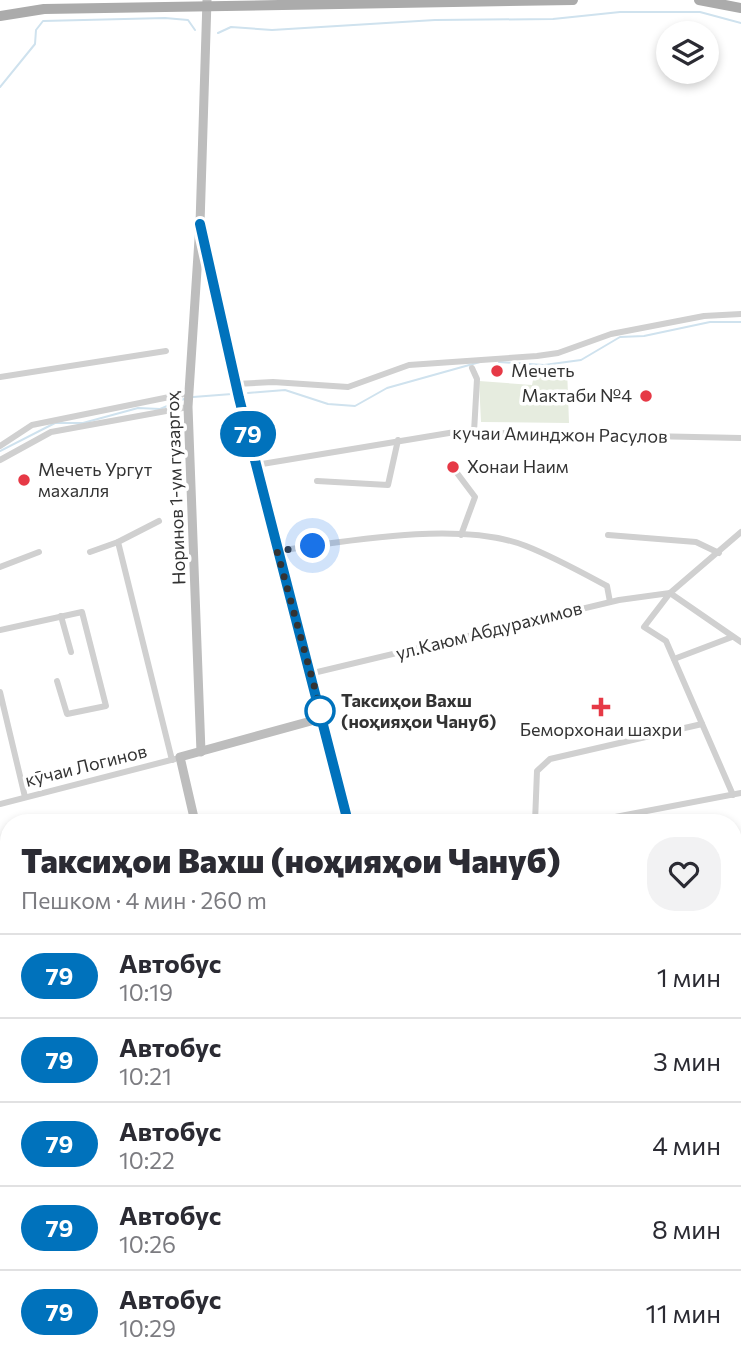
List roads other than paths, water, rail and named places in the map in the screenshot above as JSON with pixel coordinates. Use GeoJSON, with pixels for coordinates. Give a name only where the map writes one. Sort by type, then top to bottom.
{"type":"FeatureCollection","features":[{"type":"Feature","properties":{"kind":"main road"},"geometry":{"type":"LineString","coordinates":[[0,16],[44,9],[207,4],[573,0]]}},
{"type":"Feature","properties":{"kind":"main road"},"geometry":{"type":"LineString","coordinates":[[699,0],[741,8]]}},
{"type":"Feature","properties":{"kind":"street"},"geometry":{"type":"LineString","coordinates":[[207,4],[200,224],[235,384],[346,814]]}},
{"type":"Feature","properties":{"kind":"street","name":"Норинов 1-ум гузаргоҳ"},"geometry":{"type":"LineString","coordinates":[[200,224],[188,399],[201,752]]}},
{"type":"Feature","properties":{"kind":"street"},"geometry":{"type":"LineString","coordinates":[[235,384],[273,382],[348,387],[409,365],[537,356],[558,352],[611,334],[704,316],[741,314]]}},
{"type":"Feature","properties":{"kind":"street"},"geometry":{"type":"LineString","coordinates":[[0,377],[166,351]]}},
{"type":"Feature","properties":{"kind":"street"},"geometry":{"type":"LineString","coordinates":[[472,368],[477,379],[474,432]]}},
{"type":"Feature","properties":{"kind":"street"},"geometry":{"type":"LineString","coordinates":[[0,446],[32,425],[188,399]]}},
{"type":"Feature","properties":{"kind":"street"},"geometry":{"type":"LineString","coordinates":[[0,460],[51,432],[188,399]]}},
{"type":"Feature","properties":{"kind":"street","name":"кучаи Аминджон Расулов"},"geometry":{"type":"LineString","coordinates":[[256,465],[445,432],[741,438]]}},
{"type":"Feature","properties":{"kind":"street"},"geometry":{"type":"LineString","coordinates":[[317,481],[388,485],[398,440]]}},
{"type":"Feature","properties":{"kind":"street"},"geometry":{"type":"LineString","coordinates":[[457,473],[475,497],[461,535]]}},
{"type":"Feature","properties":{"kind":"street"},"geometry":{"type":"LineString","coordinates":[[90,552],[118,542],[159,521]]}},
{"type":"Feature","properties":{"kind":"street"},"geometry":{"type":"LineString","coordinates":[[733,795],[666,641],[644,627],[670,593],[741,532]]}},
{"type":"Feature","properties":{"kind":"street"},"geometry":{"type":"LineString","coordinates":[[277,551],[382,536],[461,535],[524,545],[607,586],[610,602]]}},
{"type":"Feature","properties":{"kind":"street"},"geometry":{"type":"LineString","coordinates":[[608,535],[696,542],[719,553]]}},
{"type":"Feature","properties":{"kind":"street"},"geometry":{"type":"LineString","coordinates":[[118,542],[193,814]]}},
{"type":"Feature","properties":{"kind":"street"},"geometry":{"type":"LineString","coordinates":[[0,567],[39,552]]}},
{"type":"Feature","properties":{"kind":"street"},"geometry":{"type":"LineString","coordinates":[[670,593],[741,642]]}},
{"type":"Feature","properties":{"kind":"street","name":"ул.Каюм Абдурахимов"},"geometry":{"type":"LineString","coordinates":[[309,674],[610,602],[670,593]]}},
{"type":"Feature","properties":{"kind":"street"},"geometry":{"type":"LineString","coordinates":[[0,630],[82,612],[106,706],[67,714],[57,681]]}},
{"type":"Feature","properties":{"kind":"street"},"geometry":{"type":"LineString","coordinates":[[61,616],[71,652]]}},
{"type":"Feature","properties":{"kind":"street"},"geometry":{"type":"LineString","coordinates":[[674,659],[732,637]]}},
{"type":"Feature","properties":{"kind":"street"},"geometry":{"type":"LineString","coordinates":[[0,692],[25,797]]}},
{"type":"Feature","properties":{"kind":"street"},"geometry":{"type":"LineString","coordinates":[[176,759],[323,718]]}},
{"type":"Feature","properties":{"kind":"street"},"geometry":{"type":"LineString","coordinates":[[535,814],[537,771],[550,759],[702,724]]}},
{"type":"Feature","properties":{"kind":"street","name":"кӯчаи Логинов"},"geometry":{"type":"LineString","coordinates":[[0,804],[176,759]]}},
{"type":"Feature","properties":{"kind":"street"},"geometry":{"type":"LineString","coordinates":[[632,814],[741,793]]}},
{"type":"Feature","properties":{"kind":"waterway"},"geometry":{"type":"LineString","coordinates":[[218,33],[231,27],[272,30],[435,20],[553,19],[620,12],[700,12],[741,23]]}},
{"type":"Feature","properties":{"kind":"waterway"},"geometry":{"type":"LineString","coordinates":[[0,87],[35,44],[36,30],[43,21],[165,18],[188,20],[195,30]]}},
{"type":"Feature","properties":{"kind":"waterway"},"geometry":{"type":"LineString","coordinates":[[499,362],[544,365],[581,360],[620,337],[644,336],[710,322],[741,322]]}},
{"type":"Feature","properties":{"kind":"waterway"},"geometry":{"type":"LineString","coordinates":[[248,393],[285,390],[328,404],[355,406],[387,388],[480,362]]}},
{"type":"Feature","properties":{"kind":"waterway"},"geometry":{"type":"LineString","coordinates":[[193,397],[232,394]]}},
{"type":"Feature","properties":{"kind":"waterway"},"geometry":{"type":"LineString","coordinates":[[0,451],[55,423],[83,423],[138,408],[160,409],[184,399]]}},
{"type":"Feature","properties":{"kind":"place","name":"Мечеть"},"geometry":{"type":"Point","coordinates":[497,371]}},
{"type":"Feature","properties":{"kind":"place","name":"Мактаби №4"},"geometry":{"type":"Point","coordinates":[646,396]}},
{"type":"Feature","properties":{"kind":"place","name":"Хонаи Наим"},"geometry":{"type":"Point","coordinates":[453,467]}},
{"type":"Feature","properties":{"kind":"place","name":"Мечеть Ургут махалля"},"geometry":{"type":"Point","coordinates":[24,480]}},
{"type":"Feature","properties":{"kind":"place","name":"Беморхонаи шахри"},"geometry":{"type":"Point","coordinates":[601,707]}},
{"type":"Feature","properties":{"kind":"place","name":"Таксиҳои Вахш (ноҳияҳои Чануб)"},"geometry":{"type":"Point","coordinates":[320,711]}}]}
